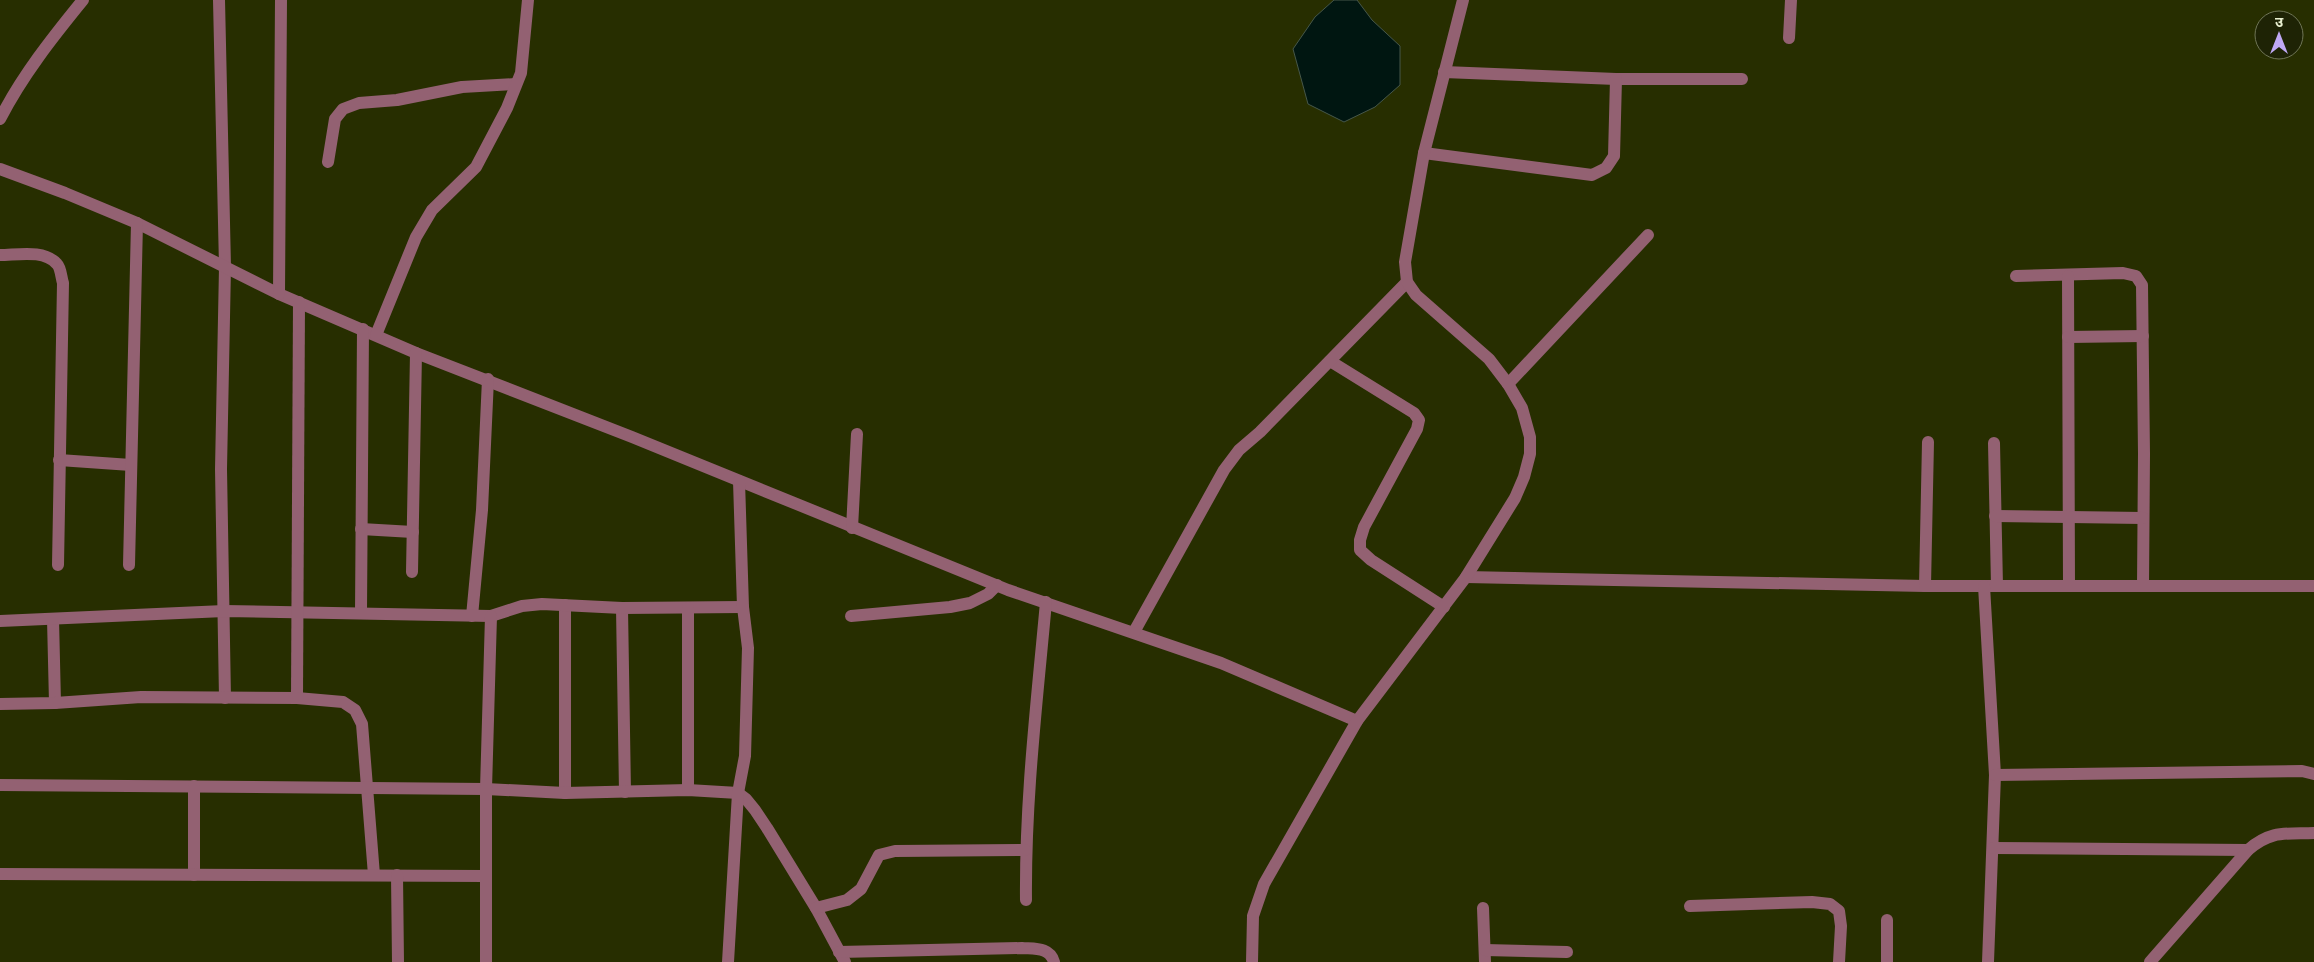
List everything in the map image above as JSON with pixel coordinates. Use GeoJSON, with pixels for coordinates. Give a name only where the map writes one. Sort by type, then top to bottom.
{"type":"FeatureCollection","features":[{"type":"Feature","properties":{"kind":"street"},"geometry":{"type":"LineString","coordinates":[[0,119],[14,91],[55,34],[83,0]]}},
{"type":"Feature","properties":{"kind":"street"},"geometry":{"type":"LineString","coordinates":[[219,0],[225,267],[221,469],[225,698]]}},
{"type":"Feature","properties":{"kind":"street"},"geometry":{"type":"LineString","coordinates":[[279,294],[281,0]]}},
{"type":"Feature","properties":{"kind":"street"},"geometry":{"type":"LineString","coordinates":[[376,336],[416,237],[432,210],[476,168],[493,137],[516,84],[524,56],[528,0]]}},
{"type":"Feature","properties":{"kind":"street"},"geometry":{"type":"LineString","coordinates":[[1252,962],[1254,916],[1264,884],[1357,721],[1466,577],[1515,498],[1524,477],[1530,454],[1530,437],[1522,408],[1508,384],[1489,359],[1416,295],[1407,282],[1405,262],[1424,153],[1463,0]]}},
{"type":"Feature","properties":{"kind":"street"},"geometry":{"type":"LineString","coordinates":[[1789,38],[1791,0]]}},
{"type":"Feature","properties":{"kind":"street"},"geometry":{"type":"LineString","coordinates":[[1444,72],[1616,79],[1742,79]]}},
{"type":"Feature","properties":{"kind":"street"},"geometry":{"type":"LineString","coordinates":[[1424,153],[1592,175],[1606,168],[1614,156],[1616,79]]}},
{"type":"Feature","properties":{"kind":"street"},"geometry":{"type":"LineString","coordinates":[[328,162],[334,119],[343,109],[359,103],[422,96],[462,87],[516,84]]}},
{"type":"Feature","properties":{"kind":"street"},"geometry":{"type":"LineString","coordinates":[[0,169],[65,193],[137,223],[279,294],[416,353],[488,380],[997,585],[1221,663],[1357,721]]}},
{"type":"Feature","properties":{"kind":"street"},"geometry":{"type":"LineString","coordinates":[[129,565],[137,223]]}},
{"type":"Feature","properties":{"kind":"street"},"geometry":{"type":"LineString","coordinates":[[1508,384],[1648,235]]}},
{"type":"Feature","properties":{"kind":"street"},"geometry":{"type":"LineString","coordinates":[[0,255],[48,257],[58,265],[63,283],[58,565]]}},
{"type":"Feature","properties":{"kind":"street"},"geometry":{"type":"LineString","coordinates":[[2016,276],[2123,273],[2136,276],[2142,285],[2143,586]]}},
{"type":"Feature","properties":{"kind":"street"},"geometry":{"type":"LineString","coordinates":[[2068,276],[2069,586]]}},
{"type":"Feature","properties":{"kind":"street"},"geometry":{"type":"LineString","coordinates":[[1134,632],[1224,470],[1238,450],[1260,432],[1407,282]]}},
{"type":"Feature","properties":{"kind":"street"},"geometry":{"type":"LineString","coordinates":[[298,698],[296,612],[299,302]]}},
{"type":"Feature","properties":{"kind":"street"},"geometry":{"type":"LineString","coordinates":[[361,612],[363,329]]}},
{"type":"Feature","properties":{"kind":"street"},"geometry":{"type":"LineString","coordinates":[[2068,337],[2143,336]]}},
{"type":"Feature","properties":{"kind":"street"},"geometry":{"type":"LineString","coordinates":[[412,572],[416,353]]}},
{"type":"Feature","properties":{"kind":"street"},"geometry":{"type":"LineString","coordinates":[[1330,361],[1414,413],[1419,420],[1417,429],[1364,527],[1360,540],[1360,550],[1371,560],[1444,607]]}},
{"type":"Feature","properties":{"kind":"street"},"geometry":{"type":"LineString","coordinates":[[472,616],[482,510],[488,380]]}},
{"type":"Feature","properties":{"kind":"street"},"geometry":{"type":"LineString","coordinates":[[852,528],[857,434]]}},
{"type":"Feature","properties":{"kind":"street"},"geometry":{"type":"LineString","coordinates":[[1925,586],[1928,442]]}},
{"type":"Feature","properties":{"kind":"street"},"geometry":{"type":"LineString","coordinates":[[1988,962],[1995,776],[1990,586],[1995,516],[1994,442]]}},
{"type":"Feature","properties":{"kind":"street"},"geometry":{"type":"LineString","coordinates":[[59,460],[131,465]]}},
{"type":"Feature","properties":{"kind":"street"},"geometry":{"type":"LineString","coordinates":[[728,962],[738,793],[745,756],[748,648],[743,607],[739,481]]}},
{"type":"Feature","properties":{"kind":"street"},"geometry":{"type":"LineString","coordinates":[[1995,516],[2143,518]]}},
{"type":"Feature","properties":{"kind":"street"},"geometry":{"type":"LineString","coordinates":[[362,529],[413,532]]}},
{"type":"Feature","properties":{"kind":"street"},"geometry":{"type":"LineString","coordinates":[[1466,577],[1925,586],[2314,586]]}},
{"type":"Feature","properties":{"kind":"street"},"geometry":{"type":"LineString","coordinates":[[851,616],[957,606],[970,603],[988,594],[997,585]]}},
{"type":"Feature","properties":{"kind":"street"},"geometry":{"type":"LineString","coordinates":[[1026,900],[1025,850],[1046,602]]}},
{"type":"Feature","properties":{"kind":"street"},"geometry":{"type":"LineString","coordinates":[[0,621],[224,611],[361,612],[491,616],[522,606],[565,605],[622,608],[743,607]]}},
{"type":"Feature","properties":{"kind":"street"},"geometry":{"type":"LineString","coordinates":[[565,605],[565,793]]}},
{"type":"Feature","properties":{"kind":"street"},"geometry":{"type":"LineString","coordinates":[[622,608],[625,792]]}},
{"type":"Feature","properties":{"kind":"street"},"geometry":{"type":"LineString","coordinates":[[688,608],[688,790]]}},
{"type":"Feature","properties":{"kind":"street"},"geometry":{"type":"LineString","coordinates":[[486,962],[486,789],[491,616]]}},
{"type":"Feature","properties":{"kind":"street"},"geometry":{"type":"LineString","coordinates":[[53,619],[55,703]]}},
{"type":"Feature","properties":{"kind":"street"},"geometry":{"type":"LineString","coordinates":[[0,704],[55,703],[141,697],[298,698],[342,702],[355,710],[362,724],[374,875]]}},
{"type":"Feature","properties":{"kind":"street"},"geometry":{"type":"LineString","coordinates":[[1995,776],[2302,771],[2314,774]]}},
{"type":"Feature","properties":{"kind":"street"},"geometry":{"type":"LineString","coordinates":[[0,784],[486,789],[565,793],[688,790],[738,793],[756,810],[816,908],[842,957],[1022,948],[1043,950],[1049,953],[1054,962]]}},
{"type":"Feature","properties":{"kind":"street"},"geometry":{"type":"LineString","coordinates":[[194,786],[194,875]]}},
{"type":"Feature","properties":{"kind":"street"},"geometry":{"type":"LineString","coordinates":[[2150,962],[2248,850],[2260,839],[2272,835],[2314,832]]}},
{"type":"Feature","properties":{"kind":"street"},"geometry":{"type":"LineString","coordinates":[[1993,848],[2248,850]]}},
{"type":"Feature","properties":{"kind":"street"},"geometry":{"type":"LineString","coordinates":[[816,908],[847,900],[861,888],[879,855],[895,851],[1025,850]]}},
{"type":"Feature","properties":{"kind":"street"},"geometry":{"type":"LineString","coordinates":[[0,874],[485,876]]}},
{"type":"Feature","properties":{"kind":"street"},"geometry":{"type":"LineString","coordinates":[[397,875],[398,962]]}},
{"type":"Feature","properties":{"kind":"street"},"geometry":{"type":"LineString","coordinates":[[1690,906],[1812,902],[1830,904],[1839,911],[1841,926],[1839,962]]}},
{"type":"Feature","properties":{"kind":"street"},"geometry":{"type":"LineString","coordinates":[[1483,908],[1485,956],[1567,952]]}},
{"type":"Feature","properties":{"kind":"street"},"geometry":{"type":"LineString","coordinates":[[1887,920],[1887,962]]}},
{"type":"Feature","properties":{"kind":"water"},"geometry":{"type":"Polygon","coordinates":[[[1334,0],[1357,0],[1372,20],[1400,46],[1400,85],[1375,107],[1344,122],[1308,104],[1293,49],[1315,17],[1334,0]]]}}]}
